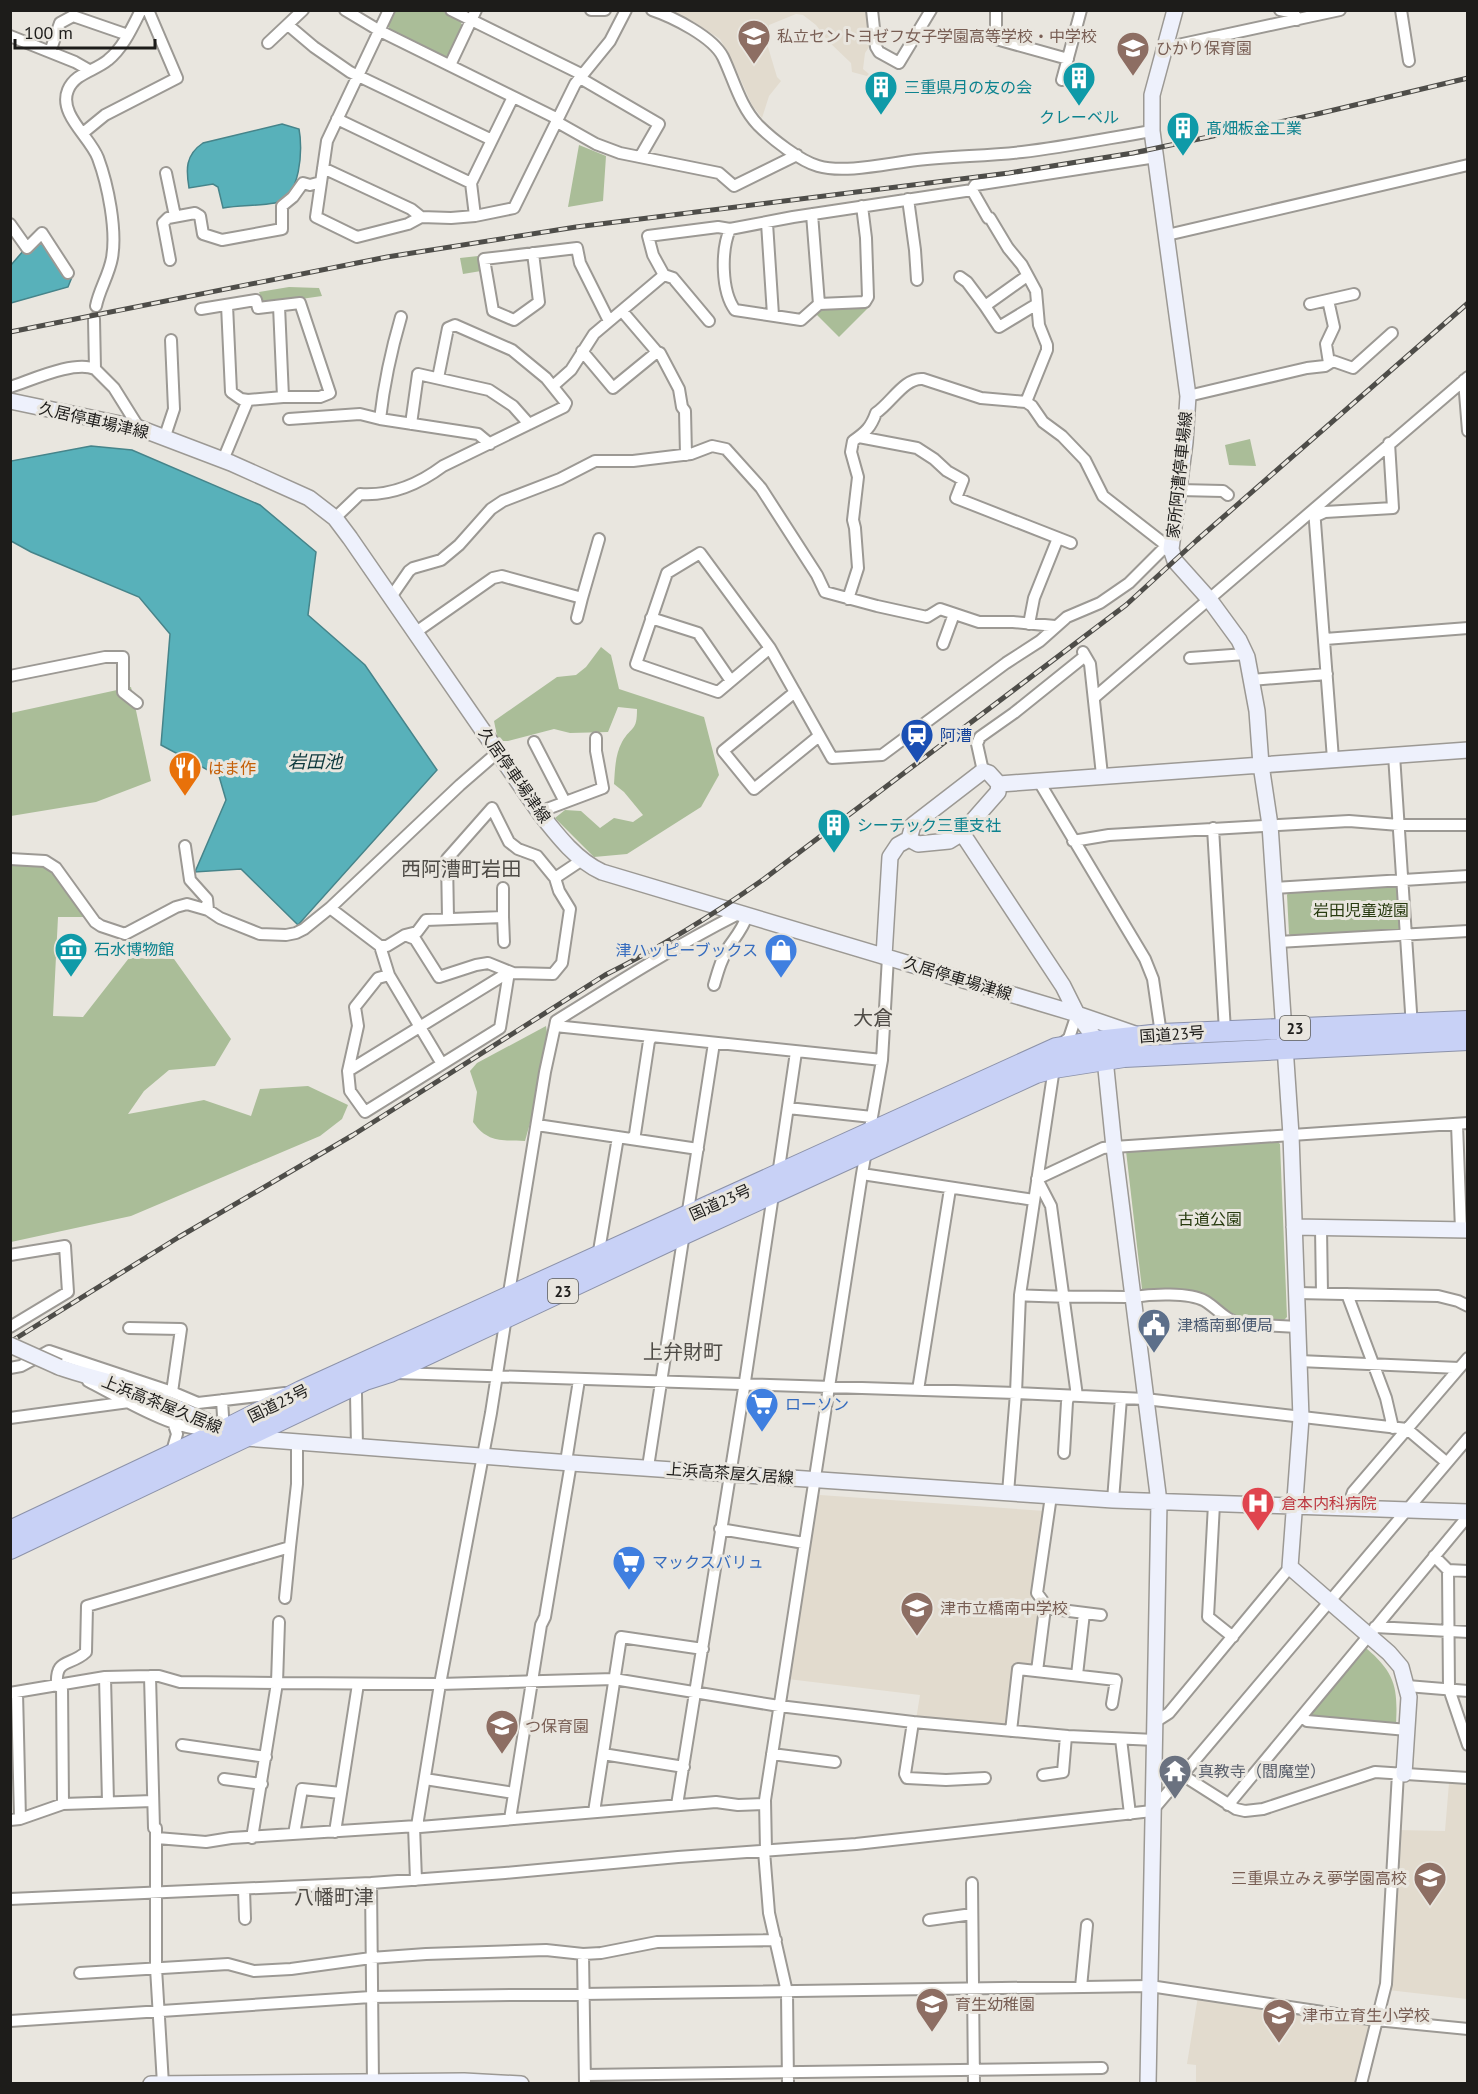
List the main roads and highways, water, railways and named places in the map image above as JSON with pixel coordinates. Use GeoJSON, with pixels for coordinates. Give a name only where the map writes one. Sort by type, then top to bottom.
{"type":"FeatureCollection","features":[{"type":"Feature","properties":{"kind":"highway","name":"国道23号"},"geometry":{"type":"LineString","coordinates":[[10,1531],[171,1455],[224,1439],[246,1438],[354,1385],[390,1372],[506,1317],[778,1175],[869,1134],[1036,1073],[1055,1058],[1097,1041],[1225,1031],[1467,1021]]}},
{"type":"Feature","properties":{"kind":"highway","name":"国道23号"},"geometry":{"type":"LineString","coordinates":[[1055,1058],[1106,1059],[1467,1040]]}},
{"type":"Feature","properties":{"kind":"highway","name":"国道23号"},"geometry":{"type":"LineString","coordinates":[[10,1549],[224,1439],[301,1391],[598,1258],[773,1195],[869,1134]]}},
{"type":"Feature","properties":{"kind":"main road","name":"家所阿漕停車場線"},"geometry":{"type":"LineString","coordinates":[[1176,10],[1152,95],[1152,131],[1188,396],[1171,549],[1174,561],[1209,599],[1239,640],[1246,654],[1257,711],[1261,765],[1270,825],[1291,1135],[1301,1418],[1290,1567],[1329,1602],[1371,1632],[1401,1667],[1407,1686],[1407,1730],[1401,1774]]}},
{"type":"Feature","properties":{"kind":"main road","name":"久居停車場津線"},"geometry":{"type":"LineString","coordinates":[[10,401],[140,428],[165,436],[309,498],[335,518],[539,812],[582,860],[602,872],[1152,1035]]}},
{"type":"Feature","properties":{"kind":"main road"},"geometry":{"type":"LineString","coordinates":[[999,784],[1467,750]]}},
{"type":"Feature","properties":{"kind":"main road"},"geometry":{"type":"LineString","coordinates":[[886,957],[890,857],[897,845],[909,839],[913,825],[982,771],[989,773],[999,784],[998,792],[962,833],[949,841],[918,844],[909,839]]}},
{"type":"Feature","properties":{"kind":"main road"},"geometry":{"type":"LineString","coordinates":[[962,833],[1063,986],[1077,1014],[1097,1041],[1106,1059],[1114,1147],[1159,1502],[1148,2084]]}},
{"type":"Feature","properties":{"kind":"main road"},"geometry":{"type":"LineString","coordinates":[[1294,1227],[1464,1230]]}},
{"type":"Feature","properties":{"kind":"main road","name":"上浜高茶屋久居線"},"geometry":{"type":"LineString","coordinates":[[10,1345],[66,1370],[138,1391],[224,1439]]}},
{"type":"Feature","properties":{"kind":"main road","name":"上浜高茶屋久居線"},"geometry":{"type":"LineString","coordinates":[[246,1438],[1113,1500],[1467,1514]]}},
{"type":"Feature","properties":{"kind":"main road"},"geometry":{"type":"LineString","coordinates":[[151,2084],[464,2081],[521,2084]]}},
{"type":"Feature","properties":{"kind":"water"},"geometry":{"type":"Polygon","coordinates":[[[282,124],[299,129],[301,148],[295,183],[284,199],[269,204],[223,208],[218,187],[213,184],[189,188],[188,163],[193,153],[203,143],[282,124]]]}},
{"type":"Feature","properties":{"kind":"water"},"geometry":{"type":"Polygon","coordinates":[[[39,238],[71,274],[68,287],[11,303],[11,265],[39,238]]]}},
{"type":"Feature","properties":{"kind":"water","name":"岩田池"},"geometry":{"type":"Polygon","coordinates":[[[91,446],[132,450],[260,505],[316,552],[308,615],[365,665],[437,770],[298,925],[241,869],[195,872],[226,800],[219,776],[161,745],[170,634],[139,597],[31,552],[11,541],[11,461],[91,446]]]}},
{"type":"Feature","properties":{"kind":"railway"},"geometry":{"type":"LineString","coordinates":[[10,332],[387,257],[576,227],[1009,173],[1133,153],[1317,114],[1468,78]]}},
{"type":"Feature","properties":{"kind":"railway"},"geometry":{"type":"LineString","coordinates":[[10,1342],[179,1237],[353,1135],[605,975],[686,930],[764,879],[1126,605],[1468,303]]}},
{"type":"Feature","properties":{"kind":"place","name":"私立セントヨゼフ女子学園高等学校・中学校"},"geometry":{"type":"Point","coordinates":[754,65]}},
{"type":"Feature","properties":{"kind":"place","name":"ひかり保育園"},"geometry":{"type":"Point","coordinates":[1133,77]}},
{"type":"Feature","properties":{"kind":"place","name":"クレーベル"},"geometry":{"type":"Point","coordinates":[1079,107]}},
{"type":"Feature","properties":{"kind":"place","name":"三重県月の友の会"},"geometry":{"type":"Point","coordinates":[881,116]}},
{"type":"Feature","properties":{"kind":"place","name":"髙畑板金工業"},"geometry":{"type":"Point","coordinates":[1183,157]}},
{"type":"Feature","properties":{"kind":"place","name":"阿漕"},"geometry":{"type":"Point","coordinates":[917,764]}},
{"type":"Feature","properties":{"kind":"place","name":"はま作"},"geometry":{"type":"Point","coordinates":[185,797]}},
{"type":"Feature","properties":{"kind":"place","name":"シーテック三重支社"},"geometry":{"type":"Point","coordinates":[834,854]}},
{"type":"Feature","properties":{"kind":"place","name":"石水博物館"},"geometry":{"type":"Point","coordinates":[71,978]}},
{"type":"Feature","properties":{"kind":"place","name":"津ハッピーブックス"},"geometry":{"type":"Point","coordinates":[781,979]}},
{"type":"Feature","properties":{"kind":"place","name":"津橋南郵便局"},"geometry":{"type":"Point","coordinates":[1154,1354]}},
{"type":"Feature","properties":{"kind":"place","name":"ローソン"},"geometry":{"type":"Point","coordinates":[762,1433]}},
{"type":"Feature","properties":{"kind":"place","name":"倉本内科病院"},"geometry":{"type":"Point","coordinates":[1258,1532]}},
{"type":"Feature","properties":{"kind":"place","name":"マックスバリュ"},"geometry":{"type":"Point","coordinates":[629,1591]}},
{"type":"Feature","properties":{"kind":"place","name":"津市立橋南中学校"},"geometry":{"type":"Point","coordinates":[917,1637]}},
{"type":"Feature","properties":{"kind":"place","name":"つ保育園"},"geometry":{"type":"Point","coordinates":[502,1755]}},
{"type":"Feature","properties":{"kind":"place","name":"真教寺（閻魔堂）"},"geometry":{"type":"Point","coordinates":[1175,1800]}},
{"type":"Feature","properties":{"kind":"place","name":"三重県立みえ夢学園高校"},"geometry":{"type":"Point","coordinates":[1430,1907]}},
{"type":"Feature","properties":{"kind":"place","name":"育生幼稚園"},"geometry":{"type":"Point","coordinates":[932,2033]}},
{"type":"Feature","properties":{"kind":"place","name":"津市立育生小学校"},"geometry":{"type":"Point","coordinates":[1279,2044]}},
{"type":"Feature","properties":{"kind":"district","name":"西阿漕町岩田"},"geometry":{"type":"Point","coordinates":[461,869]}},
{"type":"Feature","properties":{"kind":"district","name":"大倉"},"geometry":{"type":"Point","coordinates":[873,1018]}},
{"type":"Feature","properties":{"kind":"district","name":"上弁財町"},"geometry":{"type":"Point","coordinates":[683,1352]}},
{"type":"Feature","properties":{"kind":"district","name":"八幡町津"},"geometry":{"type":"Point","coordinates":[334,1897]}},
{"type":"Feature","properties":{"kind":"park label","name":"岩田児童遊園"},"geometry":{"type":"Point","coordinates":[1361,910]}},
{"type":"Feature","properties":{"kind":"park label","name":"古道公園"},"geometry":{"type":"Point","coordinates":[1210,1219]}}]}
